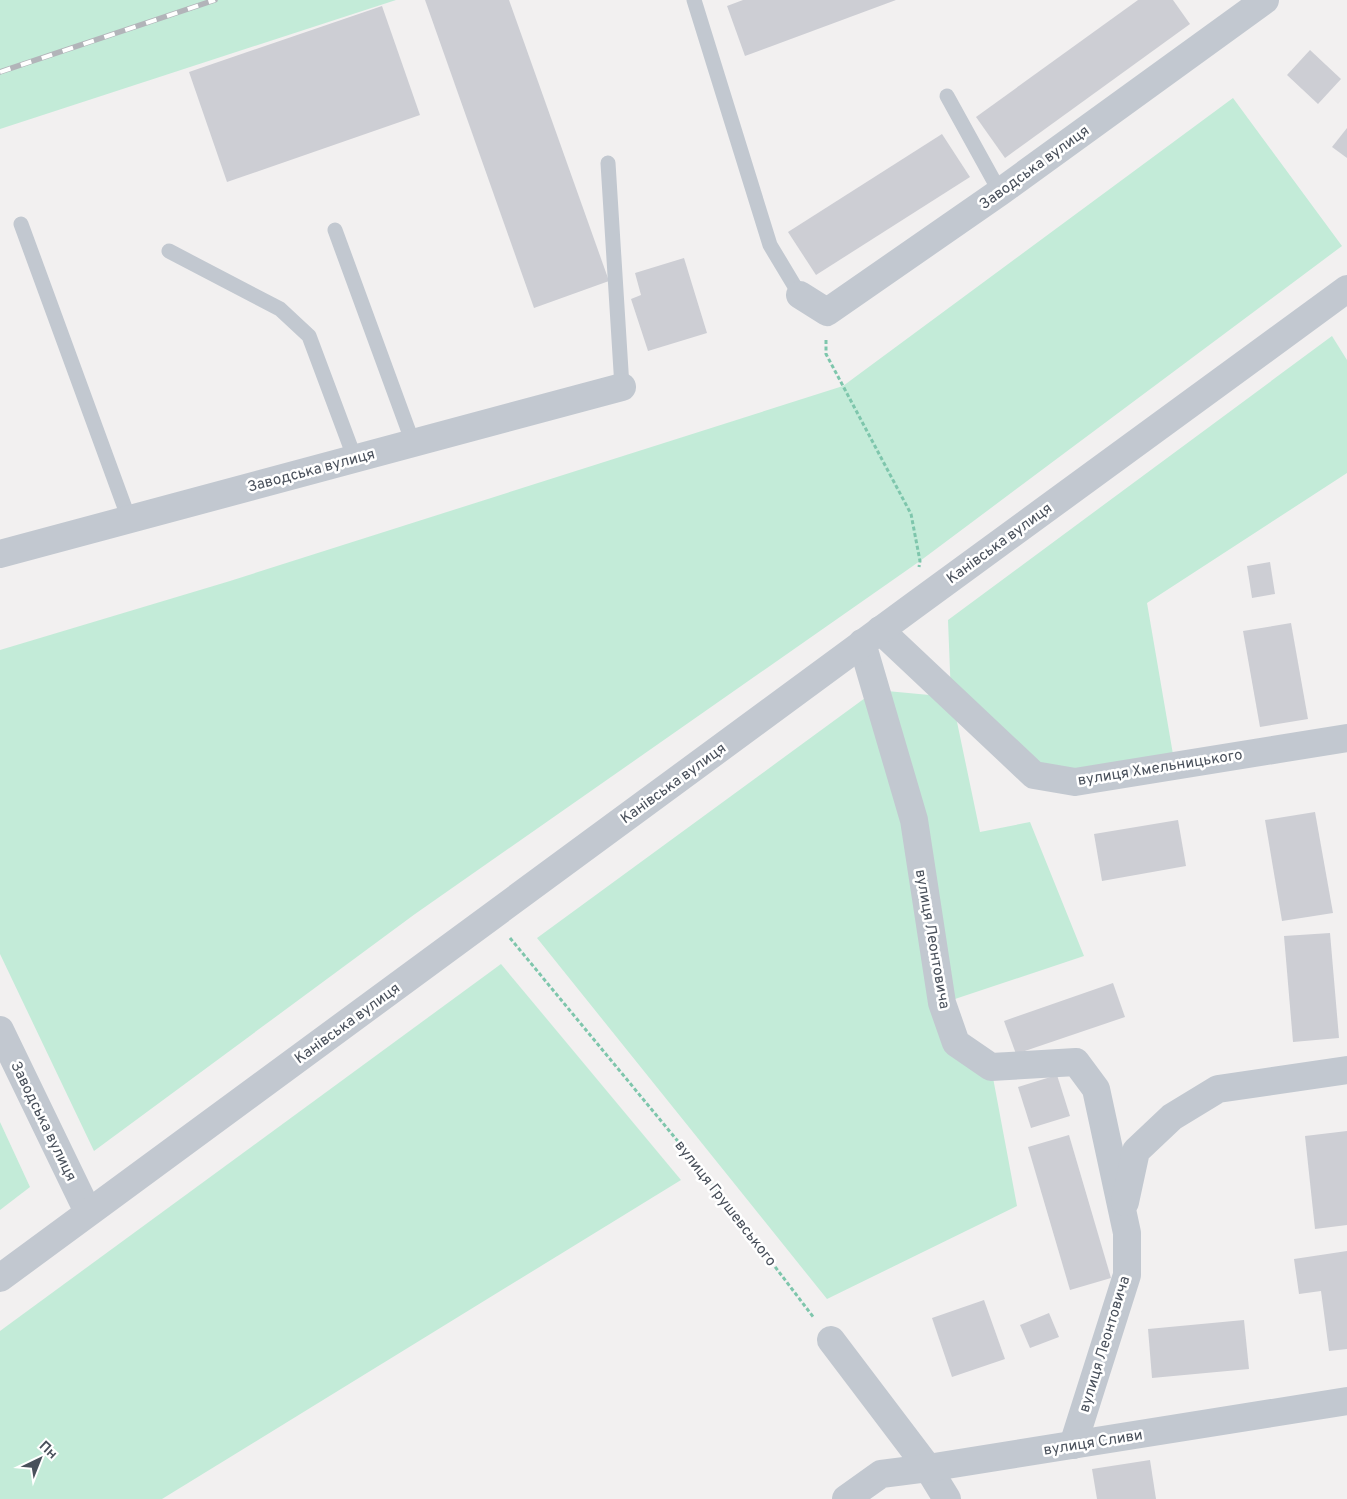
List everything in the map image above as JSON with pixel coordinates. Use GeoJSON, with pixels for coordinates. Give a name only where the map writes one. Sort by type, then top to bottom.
{"type":"FeatureCollection","features":[{"type":"Feature","properties":{"kind":"street","name":"Заводська вулиця"},"geometry":{"type":"LineString","coordinates":[[827,312],[1000,192],[1265,0]]}},
{"type":"Feature","properties":{"kind":"street","name":"Канівська вулиця"},"geometry":{"type":"LineString","coordinates":[[0,1278],[912,607],[1345,294]]}},
{"type":"Feature","properties":{"kind":"street"},"geometry":{"type":"LineString","coordinates":[[800,295],[827,312]]}},
{"type":"Feature","properties":{"kind":"street","name":"Заводська вулиця"},"geometry":{"type":"LineString","coordinates":[[0,554],[622,387]]}},
{"type":"Feature","properties":{"kind":"street","name":"вулиця Хмельницького"},"geometry":{"type":"LineString","coordinates":[[871,637],[1034,774],[1075,782],[1347,738]]}},
{"type":"Feature","properties":{"kind":"street","name":"вулиця Леонтовича"},"geometry":{"type":"LineString","coordinates":[[871,637],[914,820],[942,1003],[956,1043],[990,1067],[1076,1062],[1096,1089],[1127,1234],[1127,1275],[1073,1445]]}},
{"type":"Feature","properties":{"kind":"street","name":"Заводська вулиця"},"geometry":{"type":"LineString","coordinates":[[0,1030],[88,1212]]}},
{"type":"Feature","properties":{"kind":"street","name":"вулиця Леонтовича"},"geometry":{"type":"LineString","coordinates":[[1123,1212],[1136,1151],[1172,1117],[1218,1089],[1347,1070]]}},
{"type":"Feature","properties":{"kind":"street"},"geometry":{"type":"LineString","coordinates":[[830,1340],[928,1468],[947,1499]]}},
{"type":"Feature","properties":{"kind":"street","name":"вулиця Сливи"},"geometry":{"type":"LineString","coordinates":[[846,1499],[881,1474],[1347,1401]]}},
{"type":"Feature","properties":{"kind":"lane"},"geometry":{"type":"LineString","coordinates":[[694,0],[770,245],[800,295]]}},
{"type":"Feature","properties":{"kind":"lane"},"geometry":{"type":"LineString","coordinates":[[947,96],[1000,192]]}},
{"type":"Feature","properties":{"kind":"lane"},"geometry":{"type":"LineString","coordinates":[[608,163],[622,387]]}},
{"type":"Feature","properties":{"kind":"lane"},"geometry":{"type":"LineString","coordinates":[[21,224],[129,520]]}},
{"type":"Feature","properties":{"kind":"lane"},"geometry":{"type":"LineString","coordinates":[[335,230],[413,443]]}},
{"type":"Feature","properties":{"kind":"lane"},"geometry":{"type":"LineString","coordinates":[[168,251],[280,309],[309,336],[355,459]]}},
{"type":"Feature","properties":{"kind":"path"},"geometry":{"type":"LineString","coordinates":[[827,312],[826,354],[911,514],[920,561],[912,607]]}},
{"type":"Feature","properties":{"kind":"path","name":"вулиця Грушевського"},"geometry":{"type":"LineString","coordinates":[[493,916],[700,1168],[830,1340]]}},
{"type":"Feature","properties":{"kind":"green space"},"geometry":{"type":"Polygon","coordinates":[[[0,0],[396,0],[0,129],[0,0]]]}},
{"type":"Feature","properties":{"kind":"green space"},"geometry":{"type":"Polygon","coordinates":[[[1233,98],[1342,246],[920,561],[415,914],[94,1151],[0,954],[0,650],[230,581],[843,386],[1233,98]]]}},
{"type":"Feature","properties":{"kind":"green space"},"geometry":{"type":"Polygon","coordinates":[[[1332,336],[1347,360],[1347,473],[1147,603],[1175,766],[1034,775],[952,698],[980,832],[1030,822],[1084,956],[943,1003],[991,1067],[1017,1206],[827,1299],[537,938],[876,690],[951,697],[948,620],[1332,336]]]}},
{"type":"Feature","properties":{"kind":"green space"},"geometry":{"type":"Polygon","coordinates":[[[501,964],[681,1180],[162,1499],[0,1499],[0,1331],[501,964]]]}},
{"type":"Feature","properties":{"kind":"green space"},"geometry":{"type":"Polygon","coordinates":[[[0,1122],[30,1187],[0,1210],[0,1122]]]}},
{"type":"Feature","properties":{"kind":"building"},"geometry":{"type":"Polygon","coordinates":[[[425,0],[509,0],[609,281],[534,308],[425,0]]]}},
{"type":"Feature","properties":{"kind":"building"},"geometry":{"type":"Polygon","coordinates":[[[743,0],[896,0],[745,56],[727,6],[743,0]]]}},
{"type":"Feature","properties":{"kind":"building"},"geometry":{"type":"Polygon","coordinates":[[[1138,0],[1173,0],[1190,24],[1005,158],[976,117],[1138,0]]]}},
{"type":"Feature","properties":{"kind":"building"},"geometry":{"type":"Polygon","coordinates":[[[382,6],[420,115],[227,182],[189,72],[382,6]]]}},
{"type":"Feature","properties":{"kind":"building"},"geometry":{"type":"Polygon","coordinates":[[[1310,50],[1341,79],[1318,104],[1287,75],[1310,50]]]}},
{"type":"Feature","properties":{"kind":"building"},"geometry":{"type":"Polygon","coordinates":[[[1347,128],[1347,158],[1332,147],[1347,128]]]}},
{"type":"Feature","properties":{"kind":"building"},"geometry":{"type":"Polygon","coordinates":[[[942,134],[970,177],[816,275],[788,232],[942,134]]]}},
{"type":"Feature","properties":{"kind":"building"},"geometry":{"type":"Polygon","coordinates":[[[684,258],[707,333],[648,351],[631,299],[641,295],[635,273],[684,258]]]}},
{"type":"Feature","properties":{"kind":"building"},"geometry":{"type":"Polygon","coordinates":[[[1270,562],[1275,594],[1252,598],[1247,566],[1270,562]]]}},
{"type":"Feature","properties":{"kind":"building"},"geometry":{"type":"Polygon","coordinates":[[[1291,623],[1308,719],[1260,727],[1243,631],[1291,623]]]}},
{"type":"Feature","properties":{"kind":"building"},"geometry":{"type":"Polygon","coordinates":[[[1315,812],[1333,913],[1282,921],[1265,820],[1315,812]]]}},
{"type":"Feature","properties":{"kind":"building"},"geometry":{"type":"Polygon","coordinates":[[[1178,820],[1186,866],[1102,881],[1094,834],[1178,820]]]}},
{"type":"Feature","properties":{"kind":"building"},"geometry":{"type":"Polygon","coordinates":[[[1330,933],[1339,1038],[1293,1042],[1284,936],[1330,933]]]}},
{"type":"Feature","properties":{"kind":"building"},"geometry":{"type":"Polygon","coordinates":[[[1113,983],[1125,1017],[1016,1054],[1004,1021],[1113,983]]]}},
{"type":"Feature","properties":{"kind":"building"},"geometry":{"type":"Polygon","coordinates":[[[1057,1075],[1070,1116],[1031,1128],[1018,1087],[1057,1075]]]}},
{"type":"Feature","properties":{"kind":"building"},"geometry":{"type":"Polygon","coordinates":[[[1347,1131],[1347,1225],[1315,1229],[1305,1136],[1347,1131]]]}},
{"type":"Feature","properties":{"kind":"building"},"geometry":{"type":"Polygon","coordinates":[[[1069,1135],[1111,1278],[1070,1290],[1028,1147],[1069,1135]]]}},
{"type":"Feature","properties":{"kind":"building"},"geometry":{"type":"Polygon","coordinates":[[[1347,1251],[1347,1349],[1329,1351],[1321,1291],[1299,1294],[1294,1259],[1347,1251]]]}},
{"type":"Feature","properties":{"kind":"building"},"geometry":{"type":"Polygon","coordinates":[[[984,1300],[1005,1359],[952,1377],[932,1318],[984,1300]]]}},
{"type":"Feature","properties":{"kind":"building"},"geometry":{"type":"Polygon","coordinates":[[[1049,1313],[1059,1337],[1030,1348],[1020,1325],[1049,1313]]]}},
{"type":"Feature","properties":{"kind":"building"},"geometry":{"type":"Polygon","coordinates":[[[1244,1320],[1249,1369],[1152,1378],[1148,1329],[1244,1320]]]}},
{"type":"Feature","properties":{"kind":"building"},"geometry":{"type":"Polygon","coordinates":[[[1150,1460],[1156,1499],[1097,1499],[1092,1469],[1150,1460]]]}},
{"type":"Feature","properties":{"kind":"railway"},"geometry":{"type":"LineString","coordinates":[[0,72],[215,0]]}}]}
